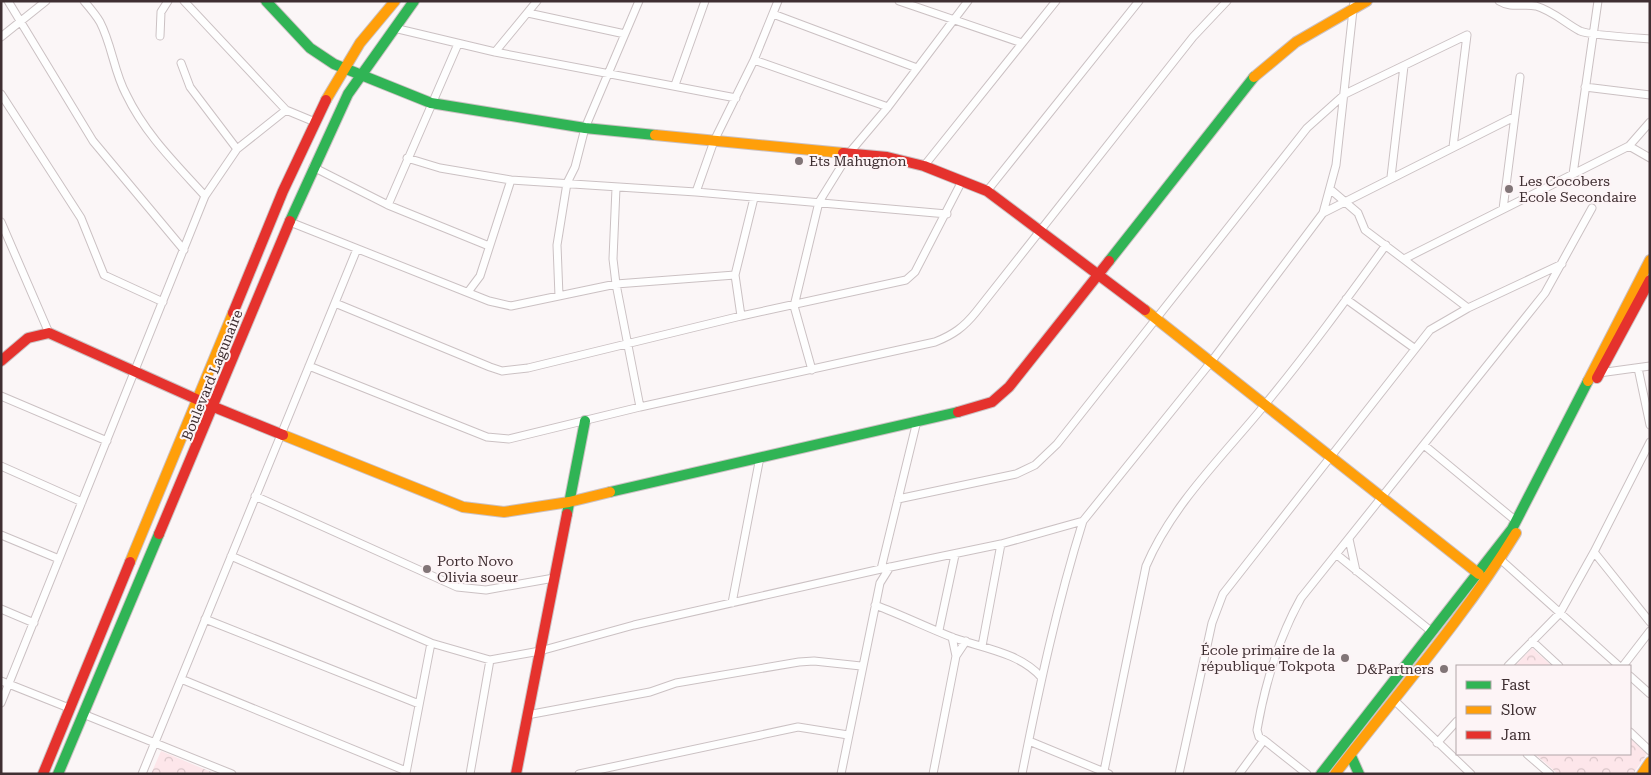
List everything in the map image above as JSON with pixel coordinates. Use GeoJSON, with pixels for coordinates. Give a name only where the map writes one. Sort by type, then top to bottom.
{"type":"FeatureCollection","features":[{"type":"Feature","properties":{"kind":"street"},"geometry":{"type":"LineString","coordinates":[[8,1],[93,141],[184,250]]}},
{"type":"Feature","properties":{"kind":"street"},"geometry":{"type":"LineString","coordinates":[[1,37],[46,1]]}},
{"type":"Feature","properties":{"kind":"street"},"geometry":{"type":"LineString","coordinates":[[84,1],[100,21],[116,71],[140,120],[159,146],[205,196]]}},
{"type":"Feature","properties":{"kind":"street"},"geometry":{"type":"LineString","coordinates":[[160,36],[160,19],[163,6],[168,1]]}},
{"type":"Feature","properties":{"kind":"street"},"geometry":{"type":"LineString","coordinates":[[184,1],[286,110],[315,122]]}},
{"type":"Feature","properties":{"kind":"street"},"geometry":{"type":"LineString","coordinates":[[266,1],[310,48],[344,69],[431,103],[585,128],[887,157],[924,166],[988,191],[1156,319],[1479,574]]}},
{"type":"Feature","properties":{"kind":"street","name":"Boulevard Lagunaire"},"geometry":{"type":"LineString","coordinates":[[43,774],[283,191],[315,122],[344,69],[395,1]]}},
{"type":"Feature","properties":{"kind":"street","name":"Boulevard Lagunaire"},"geometry":{"type":"LineString","coordinates":[[58,774],[313,167],[359,75],[414,1]]}},
{"type":"Feature","properties":{"kind":"street"},"geometry":{"type":"LineString","coordinates":[[495,52],[537,1]]}},
{"type":"Feature","properties":{"kind":"street"},"geometry":{"type":"LineString","coordinates":[[559,296],[557,245],[567,183],[575,166],[585,128],[639,1]]}},
{"type":"Feature","properties":{"kind":"street"},"geometry":{"type":"LineString","coordinates":[[674,86],[705,1]]}},
{"type":"Feature","properties":{"kind":"street"},"geometry":{"type":"LineString","coordinates":[[696,192],[714,140],[754,60],[778,1]]}},
{"type":"Feature","properties":{"kind":"street"},"geometry":{"type":"LineString","coordinates":[[899,1],[1022,43]]}},
{"type":"Feature","properties":{"kind":"street"},"geometry":{"type":"LineString","coordinates":[[812,370],[794,306],[819,202],[850,152],[888,107],[968,1]]}},
{"type":"Feature","properties":{"kind":"street"},"geometry":{"type":"LineString","coordinates":[[924,166],[1056,1]]}},
{"type":"Feature","properties":{"kind":"street"},"geometry":{"type":"LineString","coordinates":[[988,191],[1139,1]]}},
{"type":"Feature","properties":{"kind":"street"},"geometry":{"type":"LineString","coordinates":[[309,366],[499,440],[935,342],[959,331],[976,312],[1193,37],[1227,1]]}},
{"type":"Feature","properties":{"kind":"street"},"geometry":{"type":"LineString","coordinates":[[1,360],[25,338],[39,333],[49,333],[214,406],[463,507],[504,512],[569,502],[981,407],[1001,394],[1098,276],[1257,74],[1284,49],[1354,5],[1367,1]]}},
{"type":"Feature","properties":{"kind":"street"},"geometry":{"type":"LineString","coordinates":[[1499,1],[1510,6],[1527,4],[1540,8],[1564,19],[1582,32],[1650,39]]}},
{"type":"Feature","properties":{"kind":"street"},"geometry":{"type":"LineString","coordinates":[[1517,6],[1529,1]]}},
{"type":"Feature","properties":{"kind":"street"},"geometry":{"type":"LineString","coordinates":[[1573,174],[1598,1]]}},
{"type":"Feature","properties":{"kind":"street"},"geometry":{"type":"LineString","coordinates":[[1022,774],[1044,660],[1062,590],[1083,521],[1211,362],[1323,213],[1336,165],[1354,5]]}},
{"type":"Feature","properties":{"kind":"street"},"geometry":{"type":"LineString","coordinates":[[528,13],[626,34]]}},
{"type":"Feature","properties":{"kind":"street"},"geometry":{"type":"LineString","coordinates":[[773,14],[917,68]]}},
{"type":"Feature","properties":{"kind":"street"},"geometry":{"type":"LineString","coordinates":[[394,28],[495,52],[736,98]]}},
{"type":"Feature","properties":{"kind":"street"},"geometry":{"type":"LineString","coordinates":[[898,499],[1005,478],[1035,465],[1057,444],[1298,137],[1345,94],[1467,35],[1453,147]]}},
{"type":"Feature","properties":{"kind":"street"},"geometry":{"type":"LineString","coordinates":[[388,205],[458,44]]}},
{"type":"Feature","properties":{"kind":"street"},"geometry":{"type":"LineString","coordinates":[[754,60],[888,107]]}},
{"type":"Feature","properties":{"kind":"street"},"geometry":{"type":"LineString","coordinates":[[181,63],[190,87],[237,149]]}},
{"type":"Feature","properties":{"kind":"street"},"geometry":{"type":"LineString","coordinates":[[1391,177],[1404,66]]}},
{"type":"Feature","properties":{"kind":"street"},"geometry":{"type":"LineString","coordinates":[[1503,209],[1520,78]]}},
{"type":"Feature","properties":{"kind":"street"},"geometry":{"type":"LineString","coordinates":[[1585,87],[1650,95]]}},
{"type":"Feature","properties":{"kind":"street"},"geometry":{"type":"LineString","coordinates":[[1,94],[81,218],[104,275],[163,302]]}},
{"type":"Feature","properties":{"kind":"street"},"geometry":{"type":"LineString","coordinates":[[1,703],[205,196],[237,149],[286,110]]}},
{"type":"Feature","properties":{"kind":"street"},"geometry":{"type":"LineString","coordinates":[[1323,213],[1391,177],[1514,117]]}},
{"type":"Feature","properties":{"kind":"street"},"geometry":{"type":"LineString","coordinates":[[1404,259],[1629,146],[1650,122]]}},
{"type":"Feature","properties":{"kind":"street"},"geometry":{"type":"LineString","coordinates":[[1629,146],[1650,158]]}},
{"type":"Feature","properties":{"kind":"street"},"geometry":{"type":"LineString","coordinates":[[407,158],[440,168],[511,180],[696,192],[947,214]]}},
{"type":"Feature","properties":{"kind":"street"},"geometry":{"type":"LineString","coordinates":[[313,167],[388,205],[489,246]]}},
{"type":"Feature","properties":{"kind":"street"},"geometry":{"type":"LineString","coordinates":[[468,292],[480,276],[511,180]]}},
{"type":"Feature","properties":{"kind":"street"},"geometry":{"type":"LineString","coordinates":[[335,303],[502,371],[528,368],[741,316],[794,306],[906,280],[915,272],[947,214],[962,181]]}},
{"type":"Feature","properties":{"kind":"street"},"geometry":{"type":"LineString","coordinates":[[616,188],[613,259],[626,345],[640,407]]}},
{"type":"Feature","properties":{"kind":"street"},"geometry":{"type":"LineString","coordinates":[[1330,188],[1361,216],[1365,230],[1468,308]]}},
{"type":"Feature","properties":{"kind":"street"},"geometry":{"type":"LineString","coordinates":[[741,316],[735,275],[754,198]]}},
{"type":"Feature","properties":{"kind":"street"},"geometry":{"type":"LineString","coordinates":[[1307,774],[1257,734],[1263,695],[1288,624],[1301,598],[1545,294],[1592,208]]}},
{"type":"Feature","properties":{"kind":"street"},"geometry":{"type":"LineString","coordinates":[[1,222],[49,333]]}},
{"type":"Feature","properties":{"kind":"street"},"geometry":{"type":"LineString","coordinates":[[290,222],[498,304],[511,306],[616,284],[735,275]]}},
{"type":"Feature","properties":{"kind":"street"},"geometry":{"type":"LineString","coordinates":[[1029,741],[1106,773],[1146,566],[1158,539],[1180,507],[1265,405],[1386,245]]}},
{"type":"Feature","properties":{"kind":"street"},"geometry":{"type":"LineString","coordinates":[[142,774],[356,249]]}},
{"type":"Feature","properties":{"kind":"street"},"geometry":{"type":"LineString","coordinates":[[1321,774],[1479,574],[1516,521],[1650,260]]}},
{"type":"Feature","properties":{"kind":"street"},"geometry":{"type":"LineString","coordinates":[[1179,774],[1212,623],[1223,594],[1414,348],[1435,325],[1562,264]]}},
{"type":"Feature","properties":{"kind":"street"},"geometry":{"type":"LineString","coordinates":[[1335,774],[1351,756],[1500,559],[1521,525],[1599,373],[1650,280]]}},
{"type":"Feature","properties":{"kind":"street"},"geometry":{"type":"LineString","coordinates":[[1346,299],[1414,348]]}},
{"type":"Feature","properties":{"kind":"street"},"geometry":{"type":"LineString","coordinates":[[1599,373],[1650,366]]}},
{"type":"Feature","properties":{"kind":"street"},"geometry":{"type":"LineString","coordinates":[[1638,368],[1650,425]]}},
{"type":"Feature","properties":{"kind":"street"},"geometry":{"type":"LineString","coordinates":[[1,396],[107,442]]}},
{"type":"Feature","properties":{"kind":"street"},"geometry":{"type":"LineString","coordinates":[[516,774],[585,421]]}},
{"type":"Feature","properties":{"kind":"street"},"geometry":{"type":"LineString","coordinates":[[881,569],[917,422]]}},
{"type":"Feature","properties":{"kind":"street"},"geometry":{"type":"LineString","coordinates":[[1509,665],[1560,613],[1594,552],[1650,442]]}},
{"type":"Feature","properties":{"kind":"street"},"geometry":{"type":"LineString","coordinates":[[1424,445],[1516,521]]}},
{"type":"Feature","properties":{"kind":"street"},"geometry":{"type":"LineString","coordinates":[[732,603],[760,457]]}},
{"type":"Feature","properties":{"kind":"street"},"geometry":{"type":"LineString","coordinates":[[1,466],[82,502]]}},
{"type":"Feature","properties":{"kind":"street"},"geometry":{"type":"LineString","coordinates":[[256,496],[457,586],[486,590],[554,578]]}},
{"type":"Feature","properties":{"kind":"street"},"geometry":{"type":"LineString","coordinates":[[231,556],[431,642],[490,660],[540,650],[634,625],[872,571],[955,555],[1083,521]]}},
{"type":"Feature","properties":{"kind":"street"},"geometry":{"type":"LineString","coordinates":[[1,536],[59,559]]}},
{"type":"Feature","properties":{"kind":"street"},"geometry":{"type":"LineString","coordinates":[[1349,539],[1356,571]]}},
{"type":"Feature","properties":{"kind":"street"},"geometry":{"type":"LineString","coordinates":[[982,646],[1001,544]]}},
{"type":"Feature","properties":{"kind":"street"},"geometry":{"type":"LineString","coordinates":[[1594,552],[1650,622]]}},
{"type":"Feature","properties":{"kind":"street"},"geometry":{"type":"LineString","coordinates":[[1336,554],[1432,632]]}},
{"type":"Feature","properties":{"kind":"street"},"geometry":{"type":"LineString","coordinates":[[939,630],[955,555]]}},
{"type":"Feature","properties":{"kind":"street"},"geometry":{"type":"LineString","coordinates":[[1500,559],[1618,665]]}},
{"type":"Feature","properties":{"kind":"street"},"geometry":{"type":"LineString","coordinates":[[841,774],[861,666],[880,583],[890,567]]}},
{"type":"Feature","properties":{"kind":"street"},"geometry":{"type":"LineString","coordinates":[[872,571],[880,583]]}},
{"type":"Feature","properties":{"kind":"street"},"geometry":{"type":"LineString","coordinates":[[875,605],[952,637],[982,646],[1031,666],[1041,677]]}},
{"type":"Feature","properties":{"kind":"street"},"geometry":{"type":"LineString","coordinates":[[1,609],[34,623]]}},
{"type":"Feature","properties":{"kind":"street"},"geometry":{"type":"LineString","coordinates":[[205,619],[419,704]]}},
{"type":"Feature","properties":{"kind":"street"},"geometry":{"type":"LineString","coordinates":[[1624,665],[1650,631]]}},
{"type":"Feature","properties":{"kind":"street"},"geometry":{"type":"LineString","coordinates":[[952,637],[956,656]]}},
{"type":"Feature","properties":{"kind":"street"},"geometry":{"type":"LineString","coordinates":[[933,774],[956,656],[966,641]]}},
{"type":"Feature","properties":{"kind":"street"},"geometry":{"type":"LineString","coordinates":[[1532,641],[1558,665]]}},
{"type":"Feature","properties":{"kind":"street"},"geometry":{"type":"LineString","coordinates":[[181,679],[406,772],[431,642]]}},
{"type":"Feature","properties":{"kind":"street"},"geometry":{"type":"LineString","coordinates":[[470,774],[490,660]]}},
{"type":"Feature","properties":{"kind":"street"},"geometry":{"type":"LineString","coordinates":[[1031,666],[1044,660]]}},
{"type":"Feature","properties":{"kind":"street"},"geometry":{"type":"LineString","coordinates":[[527,715],[632,696],[676,683],[799,662],[814,661],[861,666]]}},
{"type":"Feature","properties":{"kind":"street"},"geometry":{"type":"LineString","coordinates":[[851,666],[860,675]]}},
{"type":"Feature","properties":{"kind":"street"},"geometry":{"type":"LineString","coordinates":[[1631,677],[1650,694]]}},
{"type":"Feature","properties":{"kind":"street"},"geometry":{"type":"LineString","coordinates":[[1,681],[70,708]]}},
{"type":"Feature","properties":{"kind":"street"},"geometry":{"type":"LineString","coordinates":[[1393,699],[1471,774]]}},
{"type":"Feature","properties":{"kind":"street"},"geometry":{"type":"LineString","coordinates":[[83,714],[232,774]]}},
{"type":"Feature","properties":{"kind":"street"},"geometry":{"type":"LineString","coordinates":[[1437,743],[1456,722]]}},
{"type":"Feature","properties":{"kind":"street"},"geometry":{"type":"LineString","coordinates":[[579,774],[798,727],[848,735]]}},
{"type":"Feature","properties":{"kind":"street"},"geometry":{"type":"LineString","coordinates":[[1631,733],[1650,751]]}},
{"type":"Feature","properties":{"kind":"street"},"geometry":{"type":"LineString","coordinates":[[1239,774],[1264,740]]}},
{"type":"Feature","properties":{"kind":"street"},"geometry":{"type":"LineString","coordinates":[[1528,755],[1550,774]]}},
{"type":"Feature","properties":{"kind":"street"},"geometry":{"type":"LineString","coordinates":[[1351,756],[1360,772]]}},
{"type":"Feature","properties":{"kind":"street"},"geometry":{"type":"LineString","coordinates":[[1642,774],[1650,762]]}},
{"type":"Feature","properties":{"kind":"green space"},"geometry":{"type":"Polygon","coordinates":[[[1532,648],[1551,665],[1516,665],[1532,648]]]}},
{"type":"Feature","properties":{"kind":"green space"},"geometry":{"type":"Polygon","coordinates":[[[1631,739],[1647,754],[1633,774],[1558,774],[1536,755],[1631,755],[1631,739]]]}},
{"type":"Feature","properties":{"kind":"green space"},"geometry":{"type":"Polygon","coordinates":[[[161,751],[216,774],[151,774],[161,751]]]}},
{"type":"Feature","properties":{"kind":"traffic: fast"},"geometry":{"type":"LineString","coordinates":[[266,1],[310,48],[334,64],[431,103],[585,128],[655,135]]}},
{"type":"Feature","properties":{"kind":"traffic: fast"},"geometry":{"type":"LineString","coordinates":[[290,221],[348,94],[414,1]]}},
{"type":"Feature","properties":{"kind":"traffic: fast"},"geometry":{"type":"LineString","coordinates":[[1109,261],[1254,77]]}},
{"type":"Feature","properties":{"kind":"traffic: fast"},"geometry":{"type":"LineString","coordinates":[[1321,774],[1512,529],[1588,381]]}},
{"type":"Feature","properties":{"kind":"traffic: fast"},"geometry":{"type":"LineString","coordinates":[[610,492],[958,412]]}},
{"type":"Feature","properties":{"kind":"traffic: fast"},"geometry":{"type":"LineString","coordinates":[[567,514],[585,421]]}},
{"type":"Feature","properties":{"kind":"traffic: fast"},"geometry":{"type":"LineString","coordinates":[[58,774],[159,534]]}},
{"type":"Feature","properties":{"kind":"traffic: fast"},"geometry":{"type":"LineString","coordinates":[[1351,756],[1359,774]]}},
{"type":"Feature","properties":{"kind":"traffic: slow"},"geometry":{"type":"LineString","coordinates":[[326,100],[360,43],[395,1]]}},
{"type":"Feature","properties":{"kind":"traffic: slow"},"geometry":{"type":"LineString","coordinates":[[1254,77],[1296,42],[1367,1]]}},
{"type":"Feature","properties":{"kind":"traffic: slow"},"geometry":{"type":"LineString","coordinates":[[655,135],[843,153]]}},
{"type":"Feature","properties":{"kind":"traffic: slow"},"geometry":{"type":"LineString","coordinates":[[1588,381],[1650,260]]}},
{"type":"Feature","properties":{"kind":"traffic: slow"},"geometry":{"type":"LineString","coordinates":[[1145,310],[1479,574]]}},
{"type":"Feature","properties":{"kind":"traffic: slow"},"geometry":{"type":"LineString","coordinates":[[130,562],[233,313]]}},
{"type":"Feature","properties":{"kind":"traffic: slow"},"geometry":{"type":"LineString","coordinates":[[283,435],[463,507],[504,512],[569,502],[610,492]]}},
{"type":"Feature","properties":{"kind":"traffic: slow"},"geometry":{"type":"LineString","coordinates":[[1335,774],[1452,626],[1496,565],[1516,533]]}},
{"type":"Feature","properties":{"kind":"traffic: slow"},"geometry":{"type":"LineString","coordinates":[[1642,774],[1650,762]]}},
{"type":"Feature","properties":{"kind":"traffic: jam"},"geometry":{"type":"LineString","coordinates":[[233,313],[283,191],[326,100]]}},
{"type":"Feature","properties":{"kind":"traffic: jam"},"geometry":{"type":"LineString","coordinates":[[843,153],[887,157],[924,166],[987,191],[1145,310]]}},
{"type":"Feature","properties":{"kind":"traffic: jam"},"geometry":{"type":"LineString","coordinates":[[159,534],[290,221]]}},
{"type":"Feature","properties":{"kind":"traffic: jam"},"geometry":{"type":"LineString","coordinates":[[958,412],[992,402],[1009,387],[1109,261]]}},
{"type":"Feature","properties":{"kind":"traffic: jam"},"geometry":{"type":"LineString","coordinates":[[1597,378],[1650,280]]}},
{"type":"Feature","properties":{"kind":"traffic: jam"},"geometry":{"type":"LineString","coordinates":[[1,361],[28,338],[49,333],[214,407],[283,435]]}},
{"type":"Feature","properties":{"kind":"traffic: jam"},"geometry":{"type":"LineString","coordinates":[[516,774],[567,514]]}},
{"type":"Feature","properties":{"kind":"traffic: jam"},"geometry":{"type":"LineString","coordinates":[[43,774],[130,562]]}},
{"type":"Feature","properties":{"kind":"place","name":"Ets Mahugnon"},"geometry":{"type":"Point","coordinates":[799,161]}},
{"type":"Feature","properties":{"kind":"place","name":"Les Cocobers Ecole Secondaire"},"geometry":{"type":"Point","coordinates":[1509,189]}},
{"type":"Feature","properties":{"kind":"place","name":"Porto Novo Olivia soeur"},"geometry":{"type":"Point","coordinates":[427,569]}},
{"type":"Feature","properties":{"kind":"place","name":"École primaire de la république Tokpota"},"geometry":{"type":"Point","coordinates":[1345,658]}},
{"type":"Feature","properties":{"kind":"place","name":"D&Partners"},"geometry":{"type":"Point","coordinates":[1444,669]}}]}
